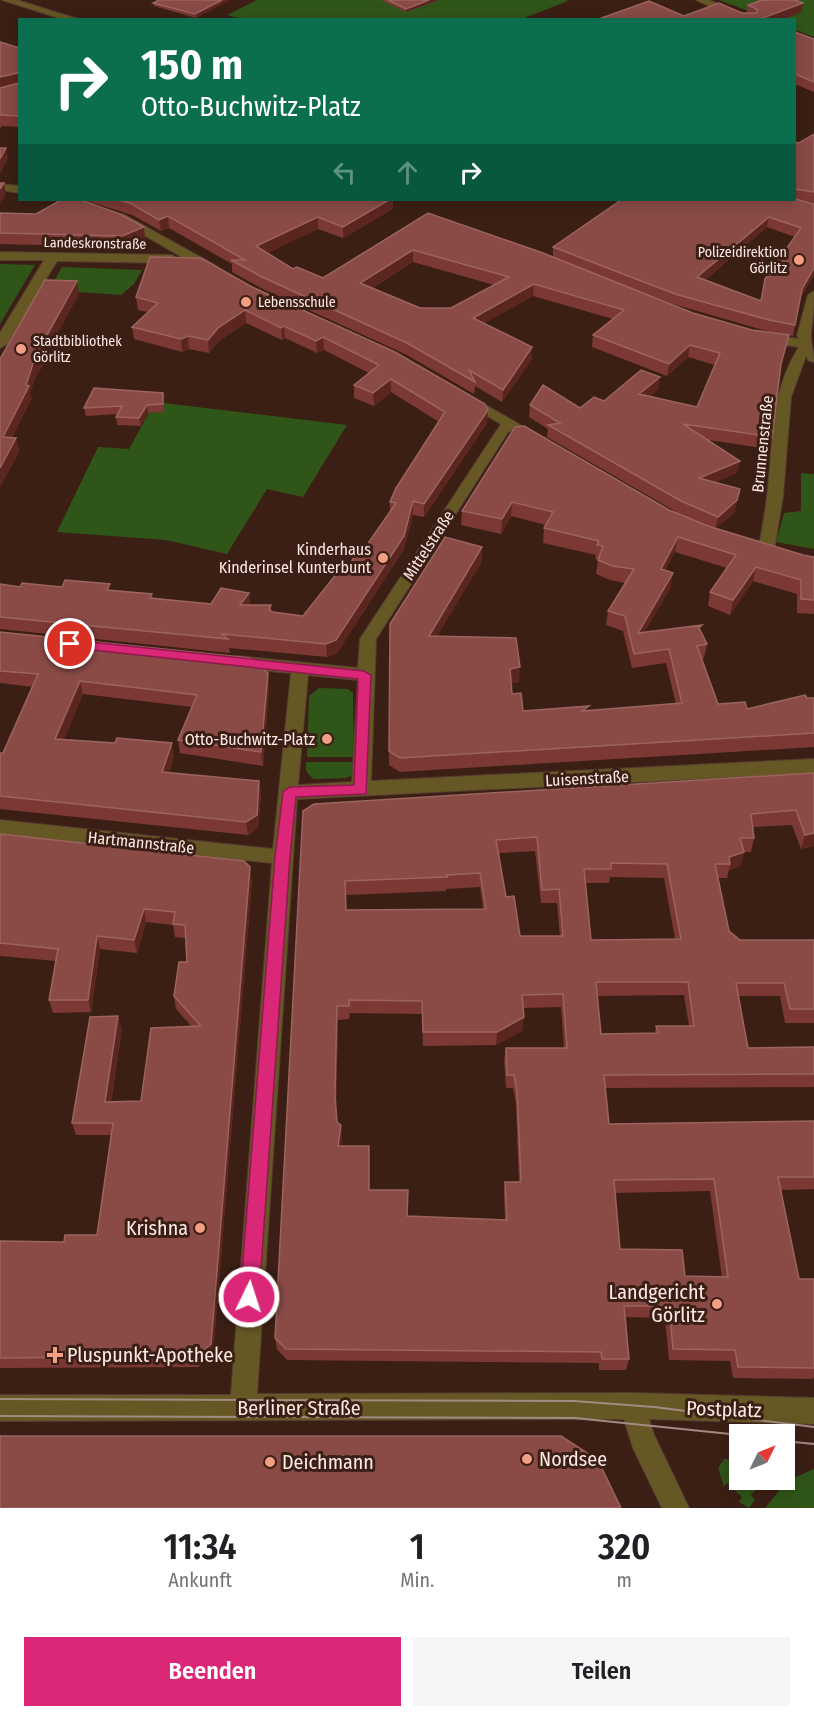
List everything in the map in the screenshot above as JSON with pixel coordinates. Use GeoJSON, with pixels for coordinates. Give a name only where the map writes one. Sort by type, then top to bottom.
{"type":"FeatureCollection","features":[{"type":"Feature","properties":{"kind":"street"},"geometry":{"type":"LineString","coordinates":[[8,0],[70,18]]}},
{"type":"Feature","properties":{"kind":"street"},"geometry":{"type":"LineString","coordinates":[[701,0],[746,18]]}},
{"type":"Feature","properties":{"kind":"street"},"geometry":{"type":"LineString","coordinates":[[0,187],[18,190]]}},
{"type":"Feature","properties":{"kind":"street"},"geometry":{"type":"LineString","coordinates":[[107,212],[153,233],[228,277]]}},
{"type":"Feature","properties":{"kind":"street","name":"Landeskronstraße"},"geometry":{"type":"LineString","coordinates":[[0,256],[52,258],[189,256]]}},
{"type":"Feature","properties":{"kind":"street"},"geometry":{"type":"LineString","coordinates":[[0,344],[52,258]]}},
{"type":"Feature","properties":{"kind":"street"},"geometry":{"type":"LineString","coordinates":[[811,351],[804,335],[814,295]]}},
{"type":"Feature","properties":{"kind":"street"},"geometry":{"type":"LineString","coordinates":[[750,336],[811,351]]}},
{"type":"Feature","properties":{"kind":"street","name":"Brunnenstraße"},"geometry":{"type":"LineString","coordinates":[[766,551],[775,497],[783,397],[798,355],[811,351]]}},
{"type":"Feature","properties":{"kind":"street"},"geometry":{"type":"LineString","coordinates":[[452,389],[547,445]]}},
{"type":"Feature","properties":{"kind":"street","name":"Mittelstraße"},"geometry":{"type":"LineString","coordinates":[[364,675],[368,639],[503,429],[512,424]]}},
{"type":"Feature","properties":{"kind":"street"},"geometry":{"type":"LineString","coordinates":[[217,660],[364,675],[361,790],[290,792]]}},
{"type":"Feature","properties":{"kind":"street"},"geometry":{"type":"LineString","coordinates":[[243,1408],[249,1297],[282,857],[300,669]]}},
{"type":"Feature","properties":{"kind":"street","name":"Luisenstraße"},"geometry":{"type":"LineString","coordinates":[[361,790],[814,766]]}},
{"type":"Feature","properties":{"kind":"street","name":"Hartmannstraße"},"geometry":{"type":"LineString","coordinates":[[0,827],[282,857]]}},
{"type":"Feature","properties":{"kind":"street"},"geometry":{"type":"LineString","coordinates":[[633,1406],[642,1439],[676,1508]]}},
{"type":"Feature","properties":{"kind":"street","name":"Postplatz"},"geometry":{"type":"LineString","coordinates":[[597,1408],[633,1406],[814,1411]]}},
{"type":"Feature","properties":{"kind":"street","name":"Berliner Straße"},"geometry":{"type":"LineString","coordinates":[[0,1408],[597,1408]]}},
{"type":"Feature","properties":{"kind":"green space"},"geometry":{"type":"Polygon","coordinates":[[[257,0],[568,1],[524,18],[238,18],[227,15],[257,0]]]}},
{"type":"Feature","properties":{"kind":"green space"},"geometry":{"type":"Polygon","coordinates":[[[719,0],[814,0],[814,37],[796,30],[796,18],[766,18],[719,0]]]}},
{"type":"Feature","properties":{"kind":"green space"},"geometry":{"type":"Polygon","coordinates":[[[0,264],[35,265],[0,324],[0,264]]]}},
{"type":"Feature","properties":{"kind":"green space"},"geometry":{"type":"Polygon","coordinates":[[[62,267],[142,270],[134,284],[121,295],[49,290],[62,267]]]}},
{"type":"Feature","properties":{"kind":"green space"},"geometry":{"type":"Polygon","coordinates":[[[155,402],[347,425],[303,497],[267,489],[227,554],[166,540],[57,532],[98,447],[129,449],[155,402]]]}},
{"type":"Feature","properties":{"kind":"green space"},"geometry":{"type":"Polygon","coordinates":[[[801,473],[814,474],[814,549],[776,542],[784,513],[801,511],[801,473]]]}},
{"type":"Feature","properties":{"kind":"green space"},"geometry":{"type":"Polygon","coordinates":[[[319,688],[348,689],[353,693],[354,757],[307,757],[309,696],[319,688]]]}},
{"type":"Feature","properties":{"kind":"green space"},"geometry":{"type":"Polygon","coordinates":[[[306,762],[354,762],[353,775],[346,778],[313,779],[306,771],[306,762]]]}},
{"type":"Feature","properties":{"kind":"green space"},"geometry":{"type":"Polygon","coordinates":[[[724,1459],[729,1459],[729,1485],[727,1483],[724,1487],[718,1468],[724,1459]]]}},
{"type":"Feature","properties":{"kind":"green space"},"geometry":{"type":"Polygon","coordinates":[[[814,1469],[814,1508],[765,1508],[780,1490],[795,1490],[795,1477],[814,1469]]]}},
{"type":"Feature","properties":{"kind":"green space"},"geometry":{"type":"Polygon","coordinates":[[[734,1490],[755,1490],[751,1495],[755,1500],[749,1508],[739,1502],[742,1497],[734,1490]]]}},
{"type":"Feature","properties":{"kind":"building"},"geometry":{"type":"Polygon","coordinates":[[[159,0],[222,0],[195,14],[153,3],[159,0]]]}},
{"type":"Feature","properties":{"kind":"building"},"geometry":{"type":"Polygon","coordinates":[[[388,0],[429,0],[406,9],[388,0]]]}},
{"type":"Feature","properties":{"kind":"building"},"geometry":{"type":"Polygon","coordinates":[[[762,0],[795,0],[803,3],[763,18],[602,18],[649,1],[684,16],[719,3],[742,13],[757,13],[757,9],[748,5],[762,0]]]}},
{"type":"Feature","properties":{"kind":"building"},"geometry":{"type":"Polygon","coordinates":[[[796,32],[814,39],[814,82],[796,74],[796,32]]]}},
{"type":"Feature","properties":{"kind":"building"},"geometry":{"type":"Polygon","coordinates":[[[0,42],[18,47],[18,73],[0,77],[0,42]]]}},
{"type":"Feature","properties":{"kind":"building"},"geometry":{"type":"Polygon","coordinates":[[[18,83],[18,116],[0,115],[0,88],[18,83]]]}},
{"type":"Feature","properties":{"kind":"building"},"geometry":{"type":"Polygon","coordinates":[[[814,134],[814,192],[796,189],[796,142],[799,143],[814,134]]]}},
{"type":"Feature","properties":{"kind":"building"},"geometry":{"type":"Polygon","coordinates":[[[0,148],[6,148],[0,159],[0,148]]]}},
{"type":"Feature","properties":{"kind":"building"},"geometry":{"type":"Polygon","coordinates":[[[796,199],[814,204],[814,268],[802,289],[795,325],[675,294],[553,247],[620,201],[796,199]],[[769,217],[697,277],[761,301],[765,279],[801,228],[769,217]]]}},
{"type":"Feature","properties":{"kind":"building"},"geometry":{"type":"Polygon","coordinates":[[[59,201],[84,201],[120,214],[144,227],[122,236],[0,233],[0,213],[36,214],[59,201]]]}},
{"type":"Feature","properties":{"kind":"building"},"geometry":{"type":"Polygon","coordinates":[[[122,201],[387,201],[343,227],[318,217],[256,246],[293,269],[297,267],[323,278],[428,213],[543,253],[693,313],[752,330],[789,335],[781,364],[772,437],[683,424],[740,461],[699,478],[740,489],[737,500],[718,517],[681,501],[548,425],[560,423],[530,405],[543,385],[580,408],[594,397],[604,401],[641,370],[660,377],[639,394],[697,407],[720,353],[690,345],[669,364],[593,335],[624,310],[534,284],[473,318],[532,347],[503,390],[469,370],[475,382],[407,343],[262,277],[231,260],[245,260],[168,216],[159,220],[130,203],[122,201]],[[413,250],[360,283],[420,308],[451,308],[509,277],[413,250]]]}},
{"type":"Feature","properties":{"kind":"building"},"geometry":{"type":"Polygon","coordinates":[[[150,257],[201,258],[252,287],[395,352],[485,404],[488,410],[424,504],[413,501],[404,536],[336,640],[326,644],[222,634],[228,639],[0,617],[0,584],[20,587],[22,583],[62,587],[65,580],[110,584],[107,590],[152,594],[150,598],[211,604],[221,588],[249,593],[240,605],[271,605],[269,610],[273,612],[303,616],[345,563],[350,564],[356,554],[360,555],[396,503],[390,502],[396,488],[445,412],[391,379],[373,393],[354,385],[379,365],[323,337],[316,341],[284,326],[281,328],[245,310],[218,328],[208,340],[188,336],[181,339],[132,327],[158,303],[136,297],[150,257]]]}},
{"type":"Feature","properties":{"kind":"building"},"geometry":{"type":"Polygon","coordinates":[[[45,280],[77,281],[46,337],[46,344],[33,364],[26,385],[29,386],[3,437],[16,438],[0,468],[0,359],[45,280]]]}},
{"type":"Feature","properties":{"kind":"building"},"geometry":{"type":"Polygon","coordinates":[[[94,388],[163,393],[163,404],[147,405],[139,418],[116,417],[122,406],[84,408],[94,388]]]}},
{"type":"Feature","properties":{"kind":"building"},"geometry":{"type":"Polygon","coordinates":[[[524,426],[669,510],[708,526],[814,557],[814,600],[801,599],[801,580],[756,567],[733,600],[710,592],[736,555],[678,537],[661,569],[673,573],[638,633],[702,625],[699,628],[707,644],[697,646],[718,704],[745,702],[747,709],[805,695],[807,698],[814,698],[814,733],[400,758],[389,751],[390,624],[445,537],[482,547],[429,636],[516,638],[520,667],[510,669],[512,694],[521,693],[523,711],[589,706],[582,711],[682,703],[669,649],[634,654],[625,616],[608,611],[634,569],[612,566],[598,560],[603,546],[597,545],[599,541],[544,528],[553,512],[512,502],[502,519],[462,511],[515,427],[524,426]]]}},
{"type":"Feature","properties":{"kind":"building"},"geometry":{"type":"Polygon","coordinates":[[[0,632],[250,658],[268,673],[261,752],[178,740],[197,695],[80,681],[55,739],[115,743],[117,738],[172,743],[162,772],[259,781],[257,815],[246,822],[0,796],[0,753],[3,753],[38,674],[0,671],[0,632]]]}},
{"type":"Feature","properties":{"kind":"building"},"geometry":{"type":"Polygon","coordinates":[[[814,773],[814,833],[805,835],[796,810],[751,814],[754,838],[740,838],[744,852],[729,857],[730,864],[715,864],[729,931],[740,940],[814,940],[814,1009],[790,1009],[784,983],[736,983],[748,1048],[814,1047],[814,1074],[604,1075],[609,1124],[814,1121],[814,1177],[778,1177],[799,1279],[814,1279],[814,1368],[738,1367],[735,1350],[673,1349],[669,1306],[624,1306],[629,1359],[602,1359],[601,1352],[286,1349],[275,1338],[303,811],[314,804],[814,773]],[[537,837],[496,840],[506,897],[514,896],[520,936],[563,936],[559,889],[542,890],[537,837]],[[611,863],[611,869],[584,869],[591,940],[681,939],[667,864],[611,863]],[[480,873],[447,875],[447,877],[345,881],[346,910],[486,909],[480,873]],[[596,982],[601,1034],[658,1033],[656,1026],[694,1026],[688,982],[596,982]],[[563,994],[522,995],[524,1017],[497,1032],[423,1032],[422,1001],[349,1000],[349,1006],[337,1006],[335,1096],[337,1122],[341,1125],[338,1146],[369,1146],[369,1190],[408,1190],[407,1216],[507,1220],[505,1182],[521,1182],[517,1091],[514,1075],[507,1075],[506,1048],[567,1048],[563,994]],[[714,1179],[614,1180],[620,1249],[682,1250],[685,1276],[728,1277],[714,1179]]]}},
{"type":"Feature","properties":{"kind":"building"},"geometry":{"type":"Polygon","coordinates":[[[0,834],[244,861],[250,867],[211,1344],[197,1356],[0,1358],[0,1241],[64,1242],[65,1235],[97,1235],[113,1123],[72,1123],[90,1017],[118,1016],[105,1102],[141,1101],[151,1028],[201,1026],[174,996],[179,962],[187,962],[185,925],[173,924],[175,912],[144,909],[134,940],[97,936],[88,1000],[49,1000],[58,949],[0,943],[0,834]]]}},
{"type":"Feature","properties":{"kind":"building"},"geometry":{"type":"Polygon","coordinates":[[[0,1436],[561,1436],[598,1460],[621,1508],[0,1508],[0,1436]]]}},
{"type":"Feature","properties":{"kind":"tram line"},"geometry":{"type":"LineString","coordinates":[[0,1399],[574,1401],[654,1407],[814,1427]]}},
{"type":"Feature","properties":{"kind":"tram line"},"geometry":{"type":"LineString","coordinates":[[0,1416],[575,1418],[729,1434]]}},
{"type":"Feature","properties":{"kind":"tram line"},"geometry":{"type":"LineString","coordinates":[[795,1442],[814,1444]]}},
{"type":"Feature","properties":{"kind":"place","name":"Polizeidirektion Görlitz"},"geometry":{"type":"Point","coordinates":[799,260]}},
{"type":"Feature","properties":{"kind":"place","name":"Lebensschule"},"geometry":{"type":"Point","coordinates":[246,302]}},
{"type":"Feature","properties":{"kind":"place","name":"Stadtbibliothek Görlitz"},"geometry":{"type":"Point","coordinates":[21,349]}},
{"type":"Feature","properties":{"kind":"place","name":"Kinderhaus Kinderinsel Kunterbunt"},"geometry":{"type":"Point","coordinates":[383,558]}},
{"type":"Feature","properties":{"kind":"place","name":"Otto-Buchwitz-Platz"},"geometry":{"type":"Point","coordinates":[327,739]}},
{"type":"Feature","properties":{"kind":"place","name":"Krishna"},"geometry":{"type":"Point","coordinates":[200,1228]}},
{"type":"Feature","properties":{"kind":"place","name":"Landgericht Görlitz"},"geometry":{"type":"Point","coordinates":[717,1304]}},
{"type":"Feature","properties":{"kind":"place","name":"Pluspunkt-Apotheke"},"geometry":{"type":"Point","coordinates":[55,1355]}},
{"type":"Feature","properties":{"kind":"place","name":"Nordsee"},"geometry":{"type":"Point","coordinates":[527,1459]}},
{"type":"Feature","properties":{"kind":"place","name":"Deichmann"},"geometry":{"type":"Point","coordinates":[270,1462]}},
{"type":"Feature","properties":{"kind":"route"},"geometry":{"type":"LineString","coordinates":[[70,644],[364,675],[361,790],[290,792],[282,857],[249,1297]]}}]}
